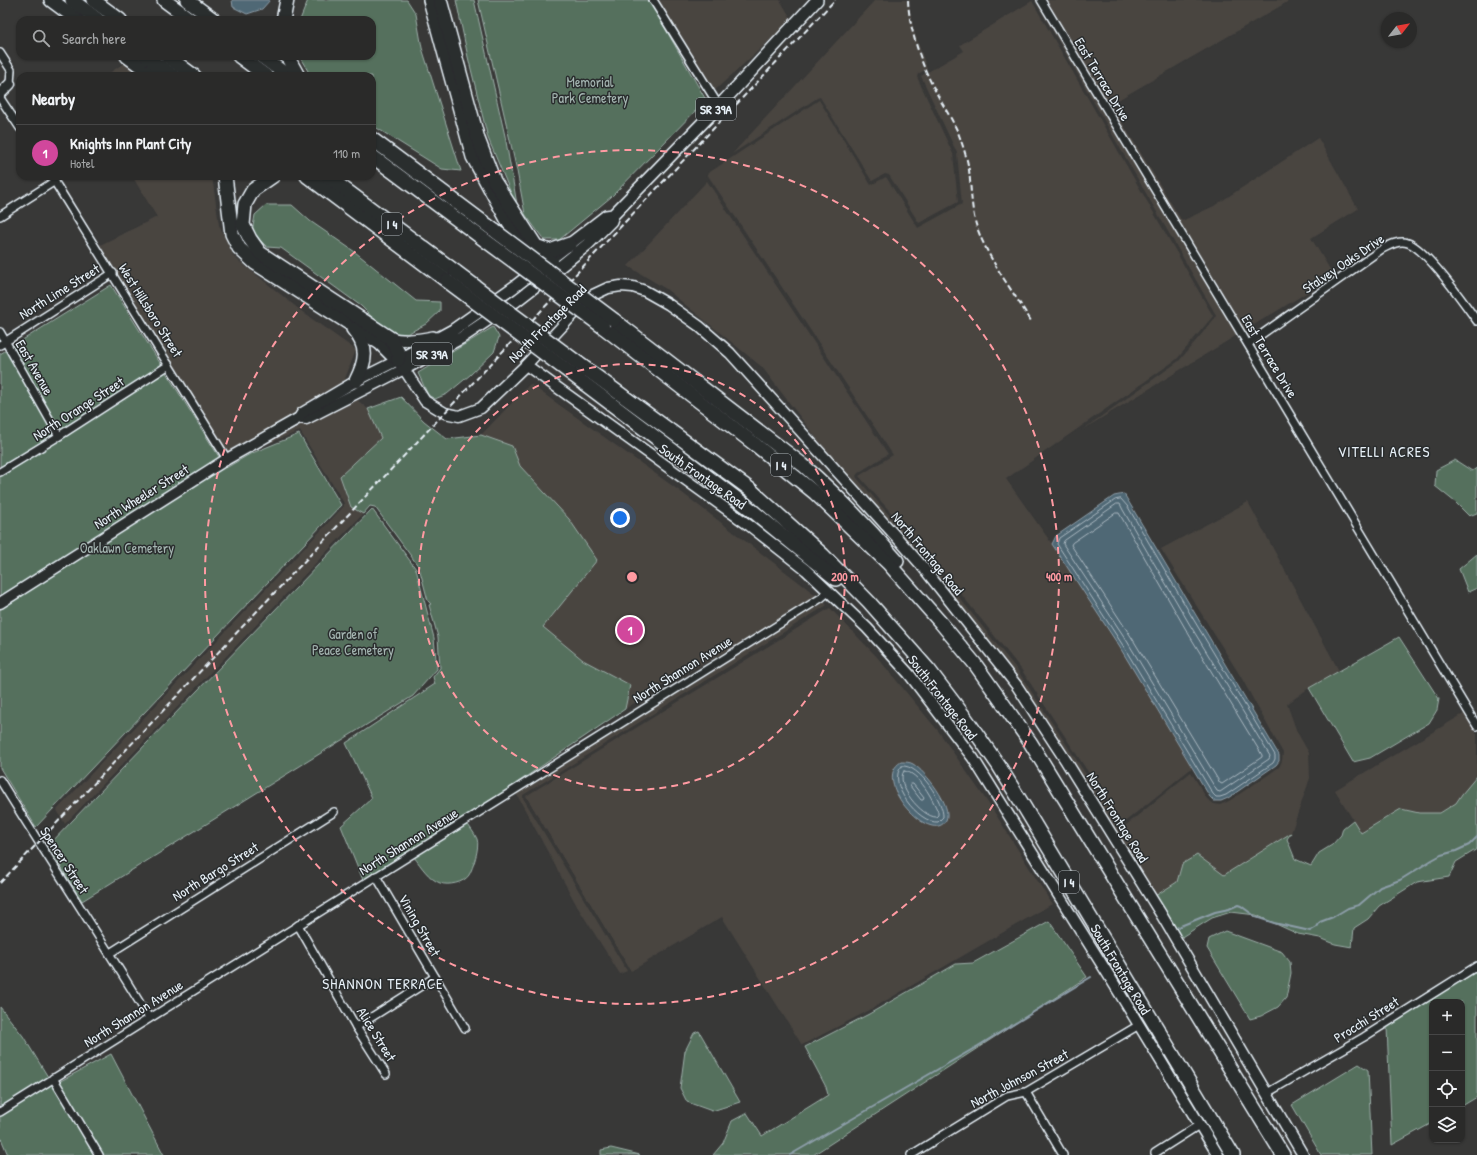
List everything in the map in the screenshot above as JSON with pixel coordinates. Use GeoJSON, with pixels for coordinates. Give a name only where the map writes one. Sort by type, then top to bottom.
{"type":"FeatureCollection","features":[{"type":"Feature","properties":{"kind":"highway"},"geometry":{"type":"LineString","coordinates":[[51,0],[73,16]]}},
{"type":"Feature","properties":{"kind":"highway"},"geometry":{"type":"LineString","coordinates":[[72,0],[93,16]]}},
{"type":"Feature","properties":{"kind":"highway"},"geometry":{"type":"LineString","coordinates":[[93,0],[115,16]]}},
{"type":"Feature","properties":{"kind":"highway"},"geometry":{"type":"LineString","coordinates":[[164,0],[186,16]]}},
{"type":"Feature","properties":{"kind":"highway"},"geometry":{"type":"LineString","coordinates":[[187,0],[209,16]]}},
{"type":"Feature","properties":{"kind":"highway"},"geometry":{"type":"LineString","coordinates":[[284,16],[287,0]]}},
{"type":"Feature","properties":{"kind":"highway"},"geometry":{"type":"LineString","coordinates":[[430,0],[473,157],[510,225],[550,268]]}},
{"type":"Feature","properties":{"kind":"highway"},"geometry":{"type":"LineString","coordinates":[[440,0],[478,139],[494,181],[550,268]]}},
{"type":"Feature","properties":{"kind":"highway"},"geometry":{"type":"LineString","coordinates":[[132,60],[149,72]]}},
{"type":"Feature","properties":{"kind":"highway"},"geometry":{"type":"LineString","coordinates":[[151,60],[168,72]]}},
{"type":"Feature","properties":{"kind":"highway"},"geometry":{"type":"LineString","coordinates":[[172,60],[189,72]]}},
{"type":"Feature","properties":{"kind":"highway"},"geometry":{"type":"LineString","coordinates":[[244,60],[261,72]]}},
{"type":"Feature","properties":{"kind":"highway"},"geometry":{"type":"LineString","coordinates":[[266,60],[283,72]]}},
{"type":"Feature","properties":{"kind":"highway"},"geometry":{"type":"LineString","coordinates":[[289,60],[296,72]]}},
{"type":"Feature","properties":{"kind":"highway"},"geometry":{"type":"LineString","coordinates":[[376,142],[490,236],[614,320],[803,465],[859,518],[906,572],[941,623]]}},
{"type":"Feature","properties":{"kind":"highway","name":"I 4"},"geometry":{"type":"LineString","coordinates":[[376,159],[490,236],[603,327],[758,446],[815,493],[888,563],[975,664],[1030,742],[1283,1155]]}},
{"type":"Feature","properties":{"kind":"highway"},"geometry":{"type":"LineString","coordinates":[[226,180],[232,234],[239,248],[255,263],[380,343],[401,365]]}},
{"type":"Feature","properties":{"kind":"highway"},"geometry":{"type":"LineString","coordinates":[[267,180],[253,190],[245,204],[243,225],[250,239],[260,253],[390,338],[399,354],[401,365]]}},
{"type":"Feature","properties":{"kind":"highway","name":"I 4"},"geometry":{"type":"LineString","coordinates":[[322,180],[573,367],[751,490],[822,556],[886,621],[929,670],[999,766],[1233,1155]]}},
{"type":"Feature","properties":{"kind":"highway"},"geometry":{"type":"LineString","coordinates":[[536,246],[550,251],[570,244]]}},
{"type":"Feature","properties":{"kind":"highway"},"geometry":{"type":"LineString","coordinates":[[343,319],[359,336],[364,350],[365,358],[363,367],[356,381]]}},
{"type":"Feature","properties":{"kind":"main road","name":"SR 39A"},"geometry":{"type":"LineString","coordinates":[[550,268],[588,244],[611,221],[613,215],[719,106],[817,0]]}},
{"type":"Feature","properties":{"kind":"main road","name":"SR 39A"},"geometry":{"type":"LineString","coordinates":[[550,268],[570,244],[606,216],[613,215]]}},
{"type":"Feature","properties":{"kind":"main road","name":"North Wheeler Street"},"geometry":{"type":"LineString","coordinates":[[401,365],[514,287],[550,268]]}},
{"type":"Feature","properties":{"kind":"main road","name":"North Wheeler Street"},"geometry":{"type":"LineString","coordinates":[[401,365],[457,340],[516,301],[550,268]]}},
{"type":"Feature","properties":{"kind":"main road"},"geometry":{"type":"LineString","coordinates":[[390,338],[400,341],[418,340],[448,334]]}},
{"type":"Feature","properties":{"kind":"street"},"geometry":{"type":"LineString","coordinates":[[653,0],[719,106]]}},
{"type":"Feature","properties":{"kind":"street","name":"East Terrace Drive"},"geometry":{"type":"LineString","coordinates":[[1041,0],[1477,726]]}},
{"type":"Feature","properties":{"kind":"street"},"geometry":{"type":"LineString","coordinates":[[0,53],[11,70],[10,84],[0,94]]}},
{"type":"Feature","properties":{"kind":"street"},"geometry":{"type":"LineString","coordinates":[[0,98],[16,122]]}},
{"type":"Feature","properties":{"kind":"street"},"geometry":{"type":"LineString","coordinates":[[0,216],[52,180]]}},
{"type":"Feature","properties":{"kind":"street","name":"West Hillsboro Street"},"geometry":{"type":"LineString","coordinates":[[54,180],[227,459]]}},
{"type":"Feature","properties":{"kind":"street","name":"Stalvey Oaks Drive"},"geometry":{"type":"LineString","coordinates":[[1248,344],[1382,249],[1395,243],[1407,243],[1418,248],[1453,288],[1477,321]]}},
{"type":"Feature","properties":{"kind":"street","name":"North Lime Street"},"geometry":{"type":"LineString","coordinates":[[3,343],[112,273]]}},
{"type":"Feature","properties":{"kind":"street","name":"North Frontage Road"},"geometry":{"type":"LineString","coordinates":[[401,365],[425,401],[445,413],[459,416],[481,408],[526,365],[567,321],[594,296],[608,288],[621,286],[633,287],[645,291],[668,304],[699,326],[730,353],[922,566],[1017,686],[1066,761],[1157,908],[1303,1155]]}},
{"type":"Feature","properties":{"kind":"street","name":"East Avenue"},"geometry":{"type":"LineString","coordinates":[[0,332],[3,343],[59,436]]}},
{"type":"Feature","properties":{"kind":"street","name":"North Orange Street"},"geometry":{"type":"LineString","coordinates":[[0,472],[59,436],[169,364]]}},
{"type":"Feature","properties":{"kind":"street","name":"North Wheeler Street"},"geometry":{"type":"LineString","coordinates":[[0,603],[227,459],[299,418],[302,413],[356,381],[401,365]]}},
{"type":"Feature","properties":{"kind":"street","name":"North Wheeler Street"},"geometry":{"type":"LineString","coordinates":[[299,418],[306,419],[401,365]]}},
{"type":"Feature","properties":{"kind":"street","name":"South Frontage Road"},"geometry":{"type":"LineString","coordinates":[[526,365],[750,526],[806,570],[867,628],[909,674],[974,758],[1218,1155]]}},
{"type":"Feature","properties":{"kind":"street","name":"North Shannon Avenue"},"geometry":{"type":"LineString","coordinates":[[0,1112],[821,598],[829,591]]}},
{"type":"Feature","properties":{"kind":"street","name":"Spencer Street"},"geometry":{"type":"LineString","coordinates":[[0,780],[41,847],[110,953],[149,1018]]}},
{"type":"Feature","properties":{"kind":"street","name":"North Bargo Street"},"geometry":{"type":"LineString","coordinates":[[110,953],[334,812]]}},
{"type":"Feature","properties":{"kind":"street","name":"Vining Street"},"geometry":{"type":"LineString","coordinates":[[376,876],[465,1028]]}},
{"type":"Feature","properties":{"kind":"street","name":"Alice Street"},"geometry":{"type":"LineString","coordinates":[[298,925],[356,1027],[386,1074]]}},
{"type":"Feature","properties":{"kind":"street","name":"Procchi Street"},"geometry":{"type":"LineString","coordinates":[[1267,1093],[1364,1037],[1477,966]]}},
{"type":"Feature","properties":{"kind":"street"},"geometry":{"type":"LineString","coordinates":[[356,1027],[435,977]]}},
{"type":"Feature","properties":{"kind":"street","name":"North Johnson Street"},"geometry":{"type":"LineString","coordinates":[[911,1155],[1008,1096],[1026,1092],[1139,1025]]}},
{"type":"Feature","properties":{"kind":"street"},"geometry":{"type":"LineString","coordinates":[[53,1078],[99,1155]]}},
{"type":"Feature","properties":{"kind":"street"},"geometry":{"type":"LineString","coordinates":[[1026,1092],[1063,1155]]}},
{"type":"Feature","properties":{"kind":"street"},"geometry":{"type":"LineString","coordinates":[[1155,1153],[1200,1125]]}},
{"type":"Feature","properties":{"kind":"shaded area"},"geometry":{"type":"Polygon","coordinates":[[[658,0],[780,0],[792,20],[714,91],[658,0]]]}},
{"type":"Feature","properties":{"kind":"shaded area"},"geometry":{"type":"Polygon","coordinates":[[[875,0],[910,0],[910,10],[914,31],[927,69],[918,74],[917,77],[953,154],[958,202],[919,223],[889,175],[885,174],[872,181],[820,97],[732,154],[875,0]]]}},
{"type":"Feature","properties":{"kind":"shaded area"},"geometry":{"type":"Polygon","coordinates":[[[1035,0],[1237,335],[1082,430],[1179,361],[1216,315],[1035,0]]]}},
{"type":"Feature","properties":{"kind":"shaded area"},"geometry":{"type":"Polygon","coordinates":[[[1046,0],[1289,0],[1111,104],[1182,221],[1214,206],[1318,138],[1358,209],[1311,238],[1334,276],[1244,331],[1046,0]]]}},
{"type":"Feature","properties":{"kind":"shaded area"},"geometry":{"type":"Polygon","coordinates":[[[1032,1],[1213,316],[1177,359],[1006,479],[1052,544],[1119,646],[1193,767],[1122,824],[1021,669],[949,579],[859,476],[893,455],[707,174],[819,100],[871,185],[886,177],[918,228],[962,204],[957,153],[921,76],[964,51],[960,45],[1032,1]]]}},
{"type":"Feature","properties":{"kind":"shaded area"},"geometry":{"type":"Polygon","coordinates":[[[127,61],[142,72],[111,72],[127,61]]]}},
{"type":"Feature","properties":{"kind":"shaded area"},"geometry":{"type":"Polygon","coordinates":[[[134,180],[213,180],[219,225],[234,257],[305,314],[356,350],[343,384],[296,415],[229,454],[100,245],[157,217],[134,180]]]}},
{"type":"Feature","properties":{"kind":"shaded area"},"geometry":{"type":"Polygon","coordinates":[[[707,181],[888,454],[858,473],[856,476],[857,478],[946,581],[1018,671],[1120,826],[1125,826],[1191,772],[1207,799],[1214,804],[1220,805],[1229,801],[1268,775],[1279,767],[1282,761],[1283,753],[1241,677],[1161,549],[1248,502],[1339,671],[1309,688],[1287,704],[1297,732],[1309,753],[1310,778],[1291,833],[1224,875],[1182,864],[1177,882],[1155,896],[1069,759],[833,460],[762,367],[666,289],[628,266],[707,181]]]}},
{"type":"Feature","properties":{"kind":"shaded area"},"geometry":{"type":"Polygon","coordinates":[[[530,384],[681,492],[817,596],[734,647],[658,688],[625,709],[630,685],[583,660],[543,627],[520,466],[512,446],[481,435],[530,384]]]}},
{"type":"Feature","properties":{"kind":"shaded area"},"geometry":{"type":"Polygon","coordinates":[[[355,398],[368,409],[382,438],[340,476],[351,507],[363,514],[65,824],[57,810],[344,506],[344,503],[300,431],[249,451],[299,422],[355,398]]]}},
{"type":"Feature","properties":{"kind":"shaded area"},"geometry":{"type":"Polygon","coordinates":[[[823,601],[827,605],[523,795],[523,798],[627,971],[620,974],[577,906],[516,793],[823,601]]]}},
{"type":"Feature","properties":{"kind":"shaded area"},"geometry":{"type":"Polygon","coordinates":[[[830,608],[877,657],[939,732],[993,810],[1052,904],[868,1011],[802,1045],[722,917],[631,971],[526,796],[830,608]]]}},
{"type":"Feature","properties":{"kind":"shaded area"},"geometry":{"type":"Polygon","coordinates":[[[1465,713],[1477,734],[1477,776],[1456,803],[1440,813],[1419,813],[1401,809],[1361,833],[1335,790],[1465,713]]]}},
{"type":"Feature","properties":{"kind":"green space"},"geometry":{"type":"Polygon","coordinates":[[[308,0],[407,0],[416,14],[422,48],[461,171],[442,169],[376,128],[376,72],[309,72],[301,60],[376,60],[376,16],[302,16],[308,0]]]}},
{"type":"Feature","properties":{"kind":"green space"},"geometry":{"type":"Polygon","coordinates":[[[456,0],[474,0],[505,136],[518,210],[488,138],[456,0]]]}},
{"type":"Feature","properties":{"kind":"green space","name":"Memorial Park Cemetery"},"geometry":{"type":"Polygon","coordinates":[[[478,0],[649,0],[706,100],[611,197],[559,240],[544,240],[525,214],[517,171],[478,0]]]}},
{"type":"Feature","properties":{"kind":"green space"},"geometry":{"type":"Polygon","coordinates":[[[266,205],[292,205],[310,221],[355,252],[416,301],[440,302],[440,311],[426,324],[405,335],[391,333],[361,306],[281,248],[267,247],[252,232],[255,215],[266,205]]]}},
{"type":"Feature","properties":{"kind":"green space","name":"Oaklawn Cemetery"},"geometry":{"type":"Polygon","coordinates":[[[111,285],[226,468],[250,454],[299,434],[341,505],[36,827],[0,768],[0,354],[111,285]]]}},
{"type":"Feature","properties":{"kind":"green space"},"geometry":{"type":"Polygon","coordinates":[[[493,327],[499,337],[494,352],[447,394],[435,399],[428,395],[418,373],[493,327]]]}},
{"type":"Feature","properties":{"kind":"green space"},"geometry":{"type":"Polygon","coordinates":[[[401,397],[424,421],[447,439],[481,435],[512,446],[520,466],[569,519],[597,560],[543,627],[583,660],[630,685],[625,709],[505,791],[363,880],[341,826],[372,798],[346,743],[435,684],[433,677],[440,668],[438,637],[429,605],[431,604],[428,601],[419,567],[375,507],[370,506],[363,514],[351,507],[340,476],[381,438],[368,409],[401,397]]]}},
{"type":"Feature","properties":{"kind":"green space"},"geometry":{"type":"Polygon","coordinates":[[[1455,460],[1472,471],[1477,468],[1477,513],[1469,516],[1455,502],[1435,486],[1436,470],[1455,460]]]}},
{"type":"Feature","properties":{"kind":"green space","name":"Garden of Peace Cemetery"},"geometry":{"type":"Polygon","coordinates":[[[372,509],[416,569],[434,638],[437,669],[413,696],[82,901],[48,846],[372,509]]]}},
{"type":"Feature","properties":{"kind":"green space"},"geometry":{"type":"Polygon","coordinates":[[[1477,554],[1477,588],[1468,592],[1459,569],[1477,554]]]}},
{"type":"Feature","properties":{"kind":"green space"},"geometry":{"type":"Polygon","coordinates":[[[1399,637],[1439,699],[1437,710],[1429,723],[1370,758],[1353,762],[1309,688],[1399,637]]]}},
{"type":"Feature","properties":{"kind":"green space"},"geometry":{"type":"Polygon","coordinates":[[[1477,776],[1477,849],[1456,862],[1449,877],[1417,882],[1379,906],[1368,919],[1354,928],[1352,947],[1335,944],[1320,938],[1298,934],[1256,915],[1231,912],[1212,918],[1180,938],[1155,896],[1177,882],[1182,864],[1197,855],[1224,875],[1291,833],[1287,839],[1295,859],[1311,866],[1319,853],[1332,845],[1341,835],[1343,828],[1353,820],[1361,833],[1401,809],[1419,813],[1440,813],[1456,803],[1477,776]]]}},
{"type":"Feature","properties":{"kind":"green space"},"geometry":{"type":"Polygon","coordinates":[[[467,823],[478,843],[476,857],[469,875],[460,882],[451,884],[443,884],[432,879],[414,857],[467,823]]]}},
{"type":"Feature","properties":{"kind":"green space"},"geometry":{"type":"Polygon","coordinates":[[[1049,921],[1087,977],[813,1155],[713,1155],[723,1143],[732,1121],[747,1113],[762,1136],[828,1095],[826,1087],[805,1047],[869,1014],[956,964],[973,963],[1049,921]]]}},
{"type":"Feature","properties":{"kind":"green space"},"geometry":{"type":"Polygon","coordinates":[[[1225,931],[1282,952],[1290,962],[1291,973],[1286,998],[1278,1007],[1261,1016],[1250,1019],[1207,948],[1209,939],[1225,931]]]}},
{"type":"Feature","properties":{"kind":"green space"},"geometry":{"type":"Polygon","coordinates":[[[1477,970],[1477,1097],[1465,1104],[1465,999],[1431,999],[1477,970]]]}},
{"type":"Feature","properties":{"kind":"green space"},"geometry":{"type":"Polygon","coordinates":[[[1429,1000],[1429,1125],[1392,1145],[1387,1027],[1429,1000]]]}},
{"type":"Feature","properties":{"kind":"green space"},"geometry":{"type":"Polygon","coordinates":[[[0,1007],[23,1036],[48,1077],[0,1108],[0,1007]]]}},
{"type":"Feature","properties":{"kind":"green space"},"geometry":{"type":"Polygon","coordinates":[[[699,1031],[740,1102],[712,1111],[687,1102],[680,1088],[685,1051],[694,1033],[699,1031]]]}},
{"type":"Feature","properties":{"kind":"green space"},"geometry":{"type":"Polygon","coordinates":[[[111,1054],[164,1155],[8,1155],[0,1136],[0,1116],[52,1083],[53,1085],[111,1054]]]}},
{"type":"Feature","properties":{"kind":"green space"},"geometry":{"type":"Polygon","coordinates":[[[1359,1064],[1368,1070],[1372,1155],[1321,1155],[1292,1105],[1359,1064]]]}},
{"type":"Feature","properties":{"kind":"green space"},"geometry":{"type":"Polygon","coordinates":[[[611,1148],[640,1155],[601,1155],[601,1150],[611,1148]]]}},
{"type":"Feature","properties":{"kind":"water"},"geometry":{"type":"Polygon","coordinates":[[[232,0],[270,0],[262,9],[247,14],[233,7],[232,0]]]}},
{"type":"Feature","properties":{"kind":"water"},"geometry":{"type":"Polygon","coordinates":[[[1124,494],[1279,755],[1279,761],[1276,765],[1228,798],[1221,801],[1214,801],[1210,797],[1119,646],[1052,544],[1056,536],[1114,496],[1124,494]]]}},
{"type":"Feature","properties":{"kind":"water"},"geometry":{"type":"Polygon","coordinates":[[[901,762],[913,764],[931,781],[937,789],[942,798],[947,814],[946,820],[938,826],[928,825],[917,818],[906,808],[898,795],[893,782],[893,771],[901,762]]]}},
{"type":"Feature","properties":{"kind":"waterway"},"geometry":{"type":"LineString","coordinates":[[1178,927],[1215,912],[1229,909],[1238,905],[1256,917],[1274,923],[1310,931],[1317,927],[1320,922],[1333,917],[1348,908],[1359,905],[1380,887],[1400,880],[1441,855],[1456,851],[1469,845],[1477,837]]}},
{"type":"Feature","properties":{"kind":"waterway"},"geometry":{"type":"LineString","coordinates":[[790,1155],[978,1046],[1091,977]]}},
{"type":"Feature","properties":{"kind":"railway"},"geometry":{"type":"LineString","coordinates":[[0,883],[835,0]]}},
{"type":"Feature","properties":{"kind":"railway"},"geometry":{"type":"LineString","coordinates":[[908,0],[911,23],[921,60],[931,82],[957,129],[965,152],[969,170],[975,221],[979,234],[992,259],[1031,321]]}},
{"type":"Feature","properties":{"kind":"place","name":"Knights Inn Plant City"},"geometry":{"type":"Point","coordinates":[630,630]}},
{"type":"Feature","properties":{"kind":"district","name":"VITELLI ACRES"},"geometry":{"type":"Point","coordinates":[1384,451]}},
{"type":"Feature","properties":{"kind":"district","name":"SHANNON TERRACE"},"geometry":{"type":"Point","coordinates":[383,983]}}]}
